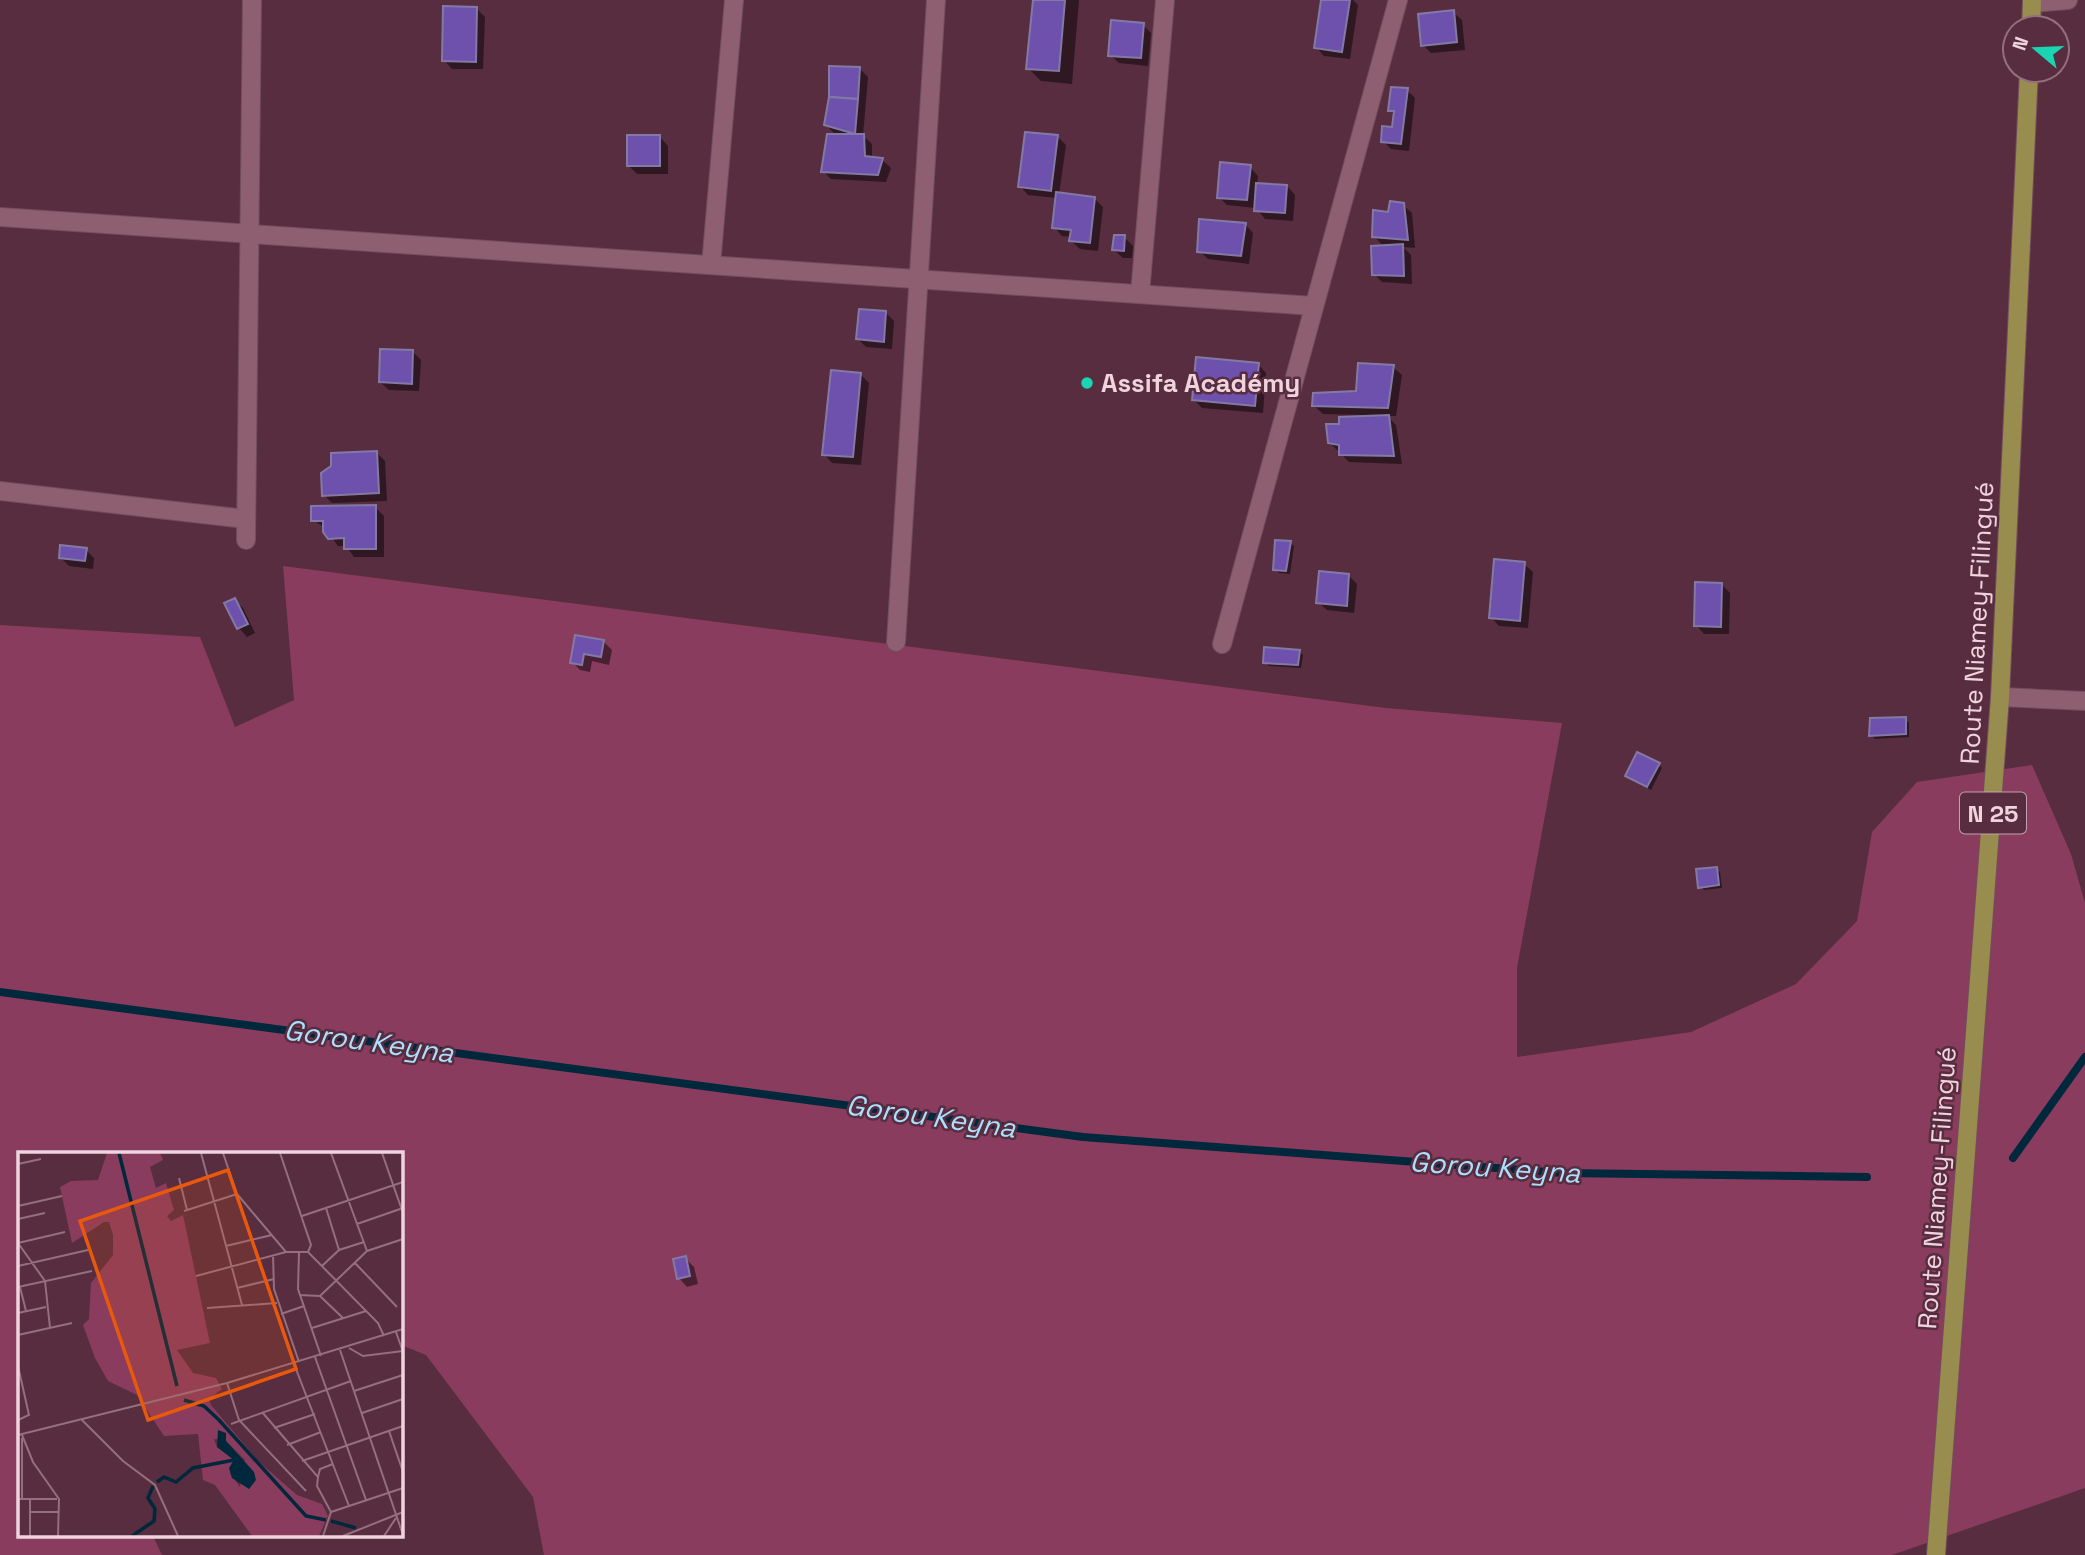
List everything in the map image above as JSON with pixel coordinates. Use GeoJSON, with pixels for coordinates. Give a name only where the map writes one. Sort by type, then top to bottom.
{"type":"FeatureCollection","features":[{"type":"Feature","properties":{"kind":"main road","name":"Route Niamey-Filingué"},"geometry":{"type":"LineString","coordinates":[[1936,1555],[2000,697],[2028,84]]}},
{"type":"Feature","properties":{"kind":"street"},"geometry":{"type":"LineString","coordinates":[[246,540],[252,0]]}},
{"type":"Feature","properties":{"kind":"street"},"geometry":{"type":"LineString","coordinates":[[711,265],[734,0]]}},
{"type":"Feature","properties":{"kind":"street"},"geometry":{"type":"LineString","coordinates":[[896,642],[936,0]]}},
{"type":"Feature","properties":{"kind":"street"},"geometry":{"type":"LineString","coordinates":[[1140,294],[1165,0]]}},
{"type":"Feature","properties":{"kind":"street"},"geometry":{"type":"LineString","coordinates":[[1222,645],[1398,0]]}},
{"type":"Feature","properties":{"kind":"street"},"geometry":{"type":"LineString","coordinates":[[2032,1],[2068,0]]}},
{"type":"Feature","properties":{"kind":"street"},"geometry":{"type":"LineString","coordinates":[[0,217],[1314,306]]}},
{"type":"Feature","properties":{"kind":"street"},"geometry":{"type":"LineString","coordinates":[[0,491],[246,519]]}},
{"type":"Feature","properties":{"kind":"street"},"geometry":{"type":"LineString","coordinates":[[2000,697],[2085,701]]}},
{"type":"Feature","properties":{"kind":"shaded area"},"geometry":{"type":"Polygon","coordinates":[[[283,566],[1386,708],[1562,723],[1517,968],[1517,1057],[1691,1032],[1796,984],[1857,921],[1872,832],[1917,782],[2032,765],[2071,854],[2085,903],[2085,1488],[1892,1555],[544,1555],[533,1497],[426,1355],[402,1345],[402,1152],[18,1152],[18,1538],[154,1538],[162,1555],[0,1555],[0,625],[200,637],[235,727],[294,700],[283,566]]]}},
{"type":"Feature","properties":{"kind":"building"},"geometry":{"type":"Polygon","coordinates":[[[1033,0],[1065,0],[1059,71],[1026,69],[1033,0]]]}},
{"type":"Feature","properties":{"kind":"building"},"geometry":{"type":"Polygon","coordinates":[[[1321,0],[1350,0],[1342,52],[1314,48],[1321,0]]]}},
{"type":"Feature","properties":{"kind":"building"},"geometry":{"type":"Polygon","coordinates":[[[443,6],[477,7],[476,62],[442,61],[443,6]]]}},
{"type":"Feature","properties":{"kind":"building"},"geometry":{"type":"Polygon","coordinates":[[[1454,10],[1457,42],[1421,46],[1418,14],[1454,10]]]}},
{"type":"Feature","properties":{"kind":"building"},"geometry":{"type":"Polygon","coordinates":[[[1111,20],[1144,23],[1141,58],[1108,56],[1111,20]]]}},
{"type":"Feature","properties":{"kind":"building"},"geometry":{"type":"Polygon","coordinates":[[[829,66],[860,67],[858,99],[829,97],[829,66]]]}},
{"type":"Feature","properties":{"kind":"building"},"geometry":{"type":"Polygon","coordinates":[[[1391,87],[1408,88],[1401,144],[1381,142],[1382,126],[1392,127],[1394,111],[1388,111],[1391,87]]]}},
{"type":"Feature","properties":{"kind":"building"},"geometry":{"type":"Polygon","coordinates":[[[829,97],[858,99],[855,134],[824,125],[829,97]]]}},
{"type":"Feature","properties":{"kind":"building"},"geometry":{"type":"Polygon","coordinates":[[[1025,132],[1058,135],[1051,191],[1018,187],[1025,132]]]}},
{"type":"Feature","properties":{"kind":"building"},"geometry":{"type":"Polygon","coordinates":[[[827,134],[864,134],[865,156],[883,158],[878,175],[821,172],[827,134]]]}},
{"type":"Feature","properties":{"kind":"building"},"geometry":{"type":"Polygon","coordinates":[[[627,135],[660,135],[660,166],[627,166],[627,135]]]}},
{"type":"Feature","properties":{"kind":"building"},"geometry":{"type":"Polygon","coordinates":[[[1220,162],[1251,165],[1247,200],[1217,198],[1220,162]]]}},
{"type":"Feature","properties":{"kind":"building"},"geometry":{"type":"Polygon","coordinates":[[[1256,183],[1287,185],[1285,213],[1254,211],[1256,183]]]}},
{"type":"Feature","properties":{"kind":"building"},"geometry":{"type":"Polygon","coordinates":[[[1056,192],[1095,197],[1090,243],[1069,241],[1071,230],[1052,228],[1056,192]]]}},
{"type":"Feature","properties":{"kind":"building"},"geometry":{"type":"Polygon","coordinates":[[[1390,201],[1404,203],[1408,240],[1372,237],[1373,210],[1388,212],[1390,201]]]}},
{"type":"Feature","properties":{"kind":"building"},"geometry":{"type":"Polygon","coordinates":[[[1199,219],[1246,223],[1241,256],[1197,252],[1199,219]]]}},
{"type":"Feature","properties":{"kind":"building"},"geometry":{"type":"Polygon","coordinates":[[[1114,235],[1125,235],[1124,251],[1112,250],[1114,235]]]}},
{"type":"Feature","properties":{"kind":"building"},"geometry":{"type":"Polygon","coordinates":[[[1403,244],[1404,276],[1372,275],[1371,246],[1403,244]]]}},
{"type":"Feature","properties":{"kind":"building"},"geometry":{"type":"Polygon","coordinates":[[[859,309],[886,311],[884,342],[856,339],[859,309]]]}},
{"type":"Feature","properties":{"kind":"building"},"geometry":{"type":"Polygon","coordinates":[[[380,349],[413,350],[412,384],[379,382],[380,349]]]}},
{"type":"Feature","properties":{"kind":"building"},"geometry":{"type":"Polygon","coordinates":[[[1196,357],[1259,363],[1255,406],[1192,400],[1196,357]]]}},
{"type":"Feature","properties":{"kind":"building"},"geometry":{"type":"Polygon","coordinates":[[[1358,363],[1394,365],[1388,408],[1312,406],[1313,393],[1356,391],[1358,363]]]}},
{"type":"Feature","properties":{"kind":"building"},"geometry":{"type":"Polygon","coordinates":[[[831,370],[861,373],[853,457],[822,455],[831,370]]]}},
{"type":"Feature","properties":{"kind":"building"},"geometry":{"type":"Polygon","coordinates":[[[1389,415],[1394,456],[1339,455],[1339,445],[1328,443],[1326,424],[1339,424],[1339,417],[1389,415]]]}},
{"type":"Feature","properties":{"kind":"building"},"geometry":{"type":"Polygon","coordinates":[[[377,451],[379,493],[322,496],[321,473],[331,466],[331,453],[377,451]]]}},
{"type":"Feature","properties":{"kind":"building"},"geometry":{"type":"Polygon","coordinates":[[[376,505],[376,549],[344,549],[344,538],[328,539],[323,532],[323,521],[311,521],[311,506],[376,505]]]}},
{"type":"Feature","properties":{"kind":"building"},"geometry":{"type":"Polygon","coordinates":[[[1275,540],[1291,541],[1286,571],[1273,570],[1275,540]]]}},
{"type":"Feature","properties":{"kind":"building"},"geometry":{"type":"Polygon","coordinates":[[[60,545],[87,548],[85,561],[59,558],[60,545]]]}},
{"type":"Feature","properties":{"kind":"building"},"geometry":{"type":"Polygon","coordinates":[[[1494,559],[1525,562],[1520,621],[1489,618],[1494,559]]]}},
{"type":"Feature","properties":{"kind":"building"},"geometry":{"type":"Polygon","coordinates":[[[1319,571],[1349,574],[1347,606],[1316,603],[1319,571]]]}},
{"type":"Feature","properties":{"kind":"building"},"geometry":{"type":"Polygon","coordinates":[[[1695,582],[1722,583],[1721,627],[1694,626],[1695,582]]]}},
{"type":"Feature","properties":{"kind":"building"},"geometry":{"type":"Polygon","coordinates":[[[235,598],[248,624],[237,629],[224,603],[235,598]]]}},
{"type":"Feature","properties":{"kind":"building"},"geometry":{"type":"Polygon","coordinates":[[[575,635],[604,640],[601,657],[584,654],[582,665],[570,663],[575,635]]]}},
{"type":"Feature","properties":{"kind":"building"},"geometry":{"type":"Polygon","coordinates":[[[1264,647],[1300,650],[1298,665],[1263,663],[1264,647]]]}},
{"type":"Feature","properties":{"kind":"building"},"geometry":{"type":"Polygon","coordinates":[[[1906,717],[1906,734],[1869,736],[1870,718],[1906,717]]]}},
{"type":"Feature","properties":{"kind":"building"},"geometry":{"type":"Polygon","coordinates":[[[1637,752],[1660,763],[1647,787],[1625,776],[1637,752]]]}},
{"type":"Feature","properties":{"kind":"building"},"geometry":{"type":"Polygon","coordinates":[[[1717,867],[1719,885],[1698,888],[1696,869],[1717,867]]]}},
{"type":"Feature","properties":{"kind":"building"},"geometry":{"type":"Polygon","coordinates":[[[686,1256],[690,1276],[677,1279],[673,1259],[686,1256]]]}},
{"type":"Feature","properties":{"kind":"waterway","name":"Gorou Keyna"},"geometry":{"type":"LineString","coordinates":[[0,992],[1083,1137],[1562,1173],[1867,1177]]}},
{"type":"Feature","properties":{"kind":"waterway"},"geometry":{"type":"LineString","coordinates":[[2013,1158],[2085,1057]]}},
{"type":"Feature","properties":{"kind":"place","name":"Assifa Académy"},"geometry":{"type":"Point","coordinates":[1087,383]}}]}
